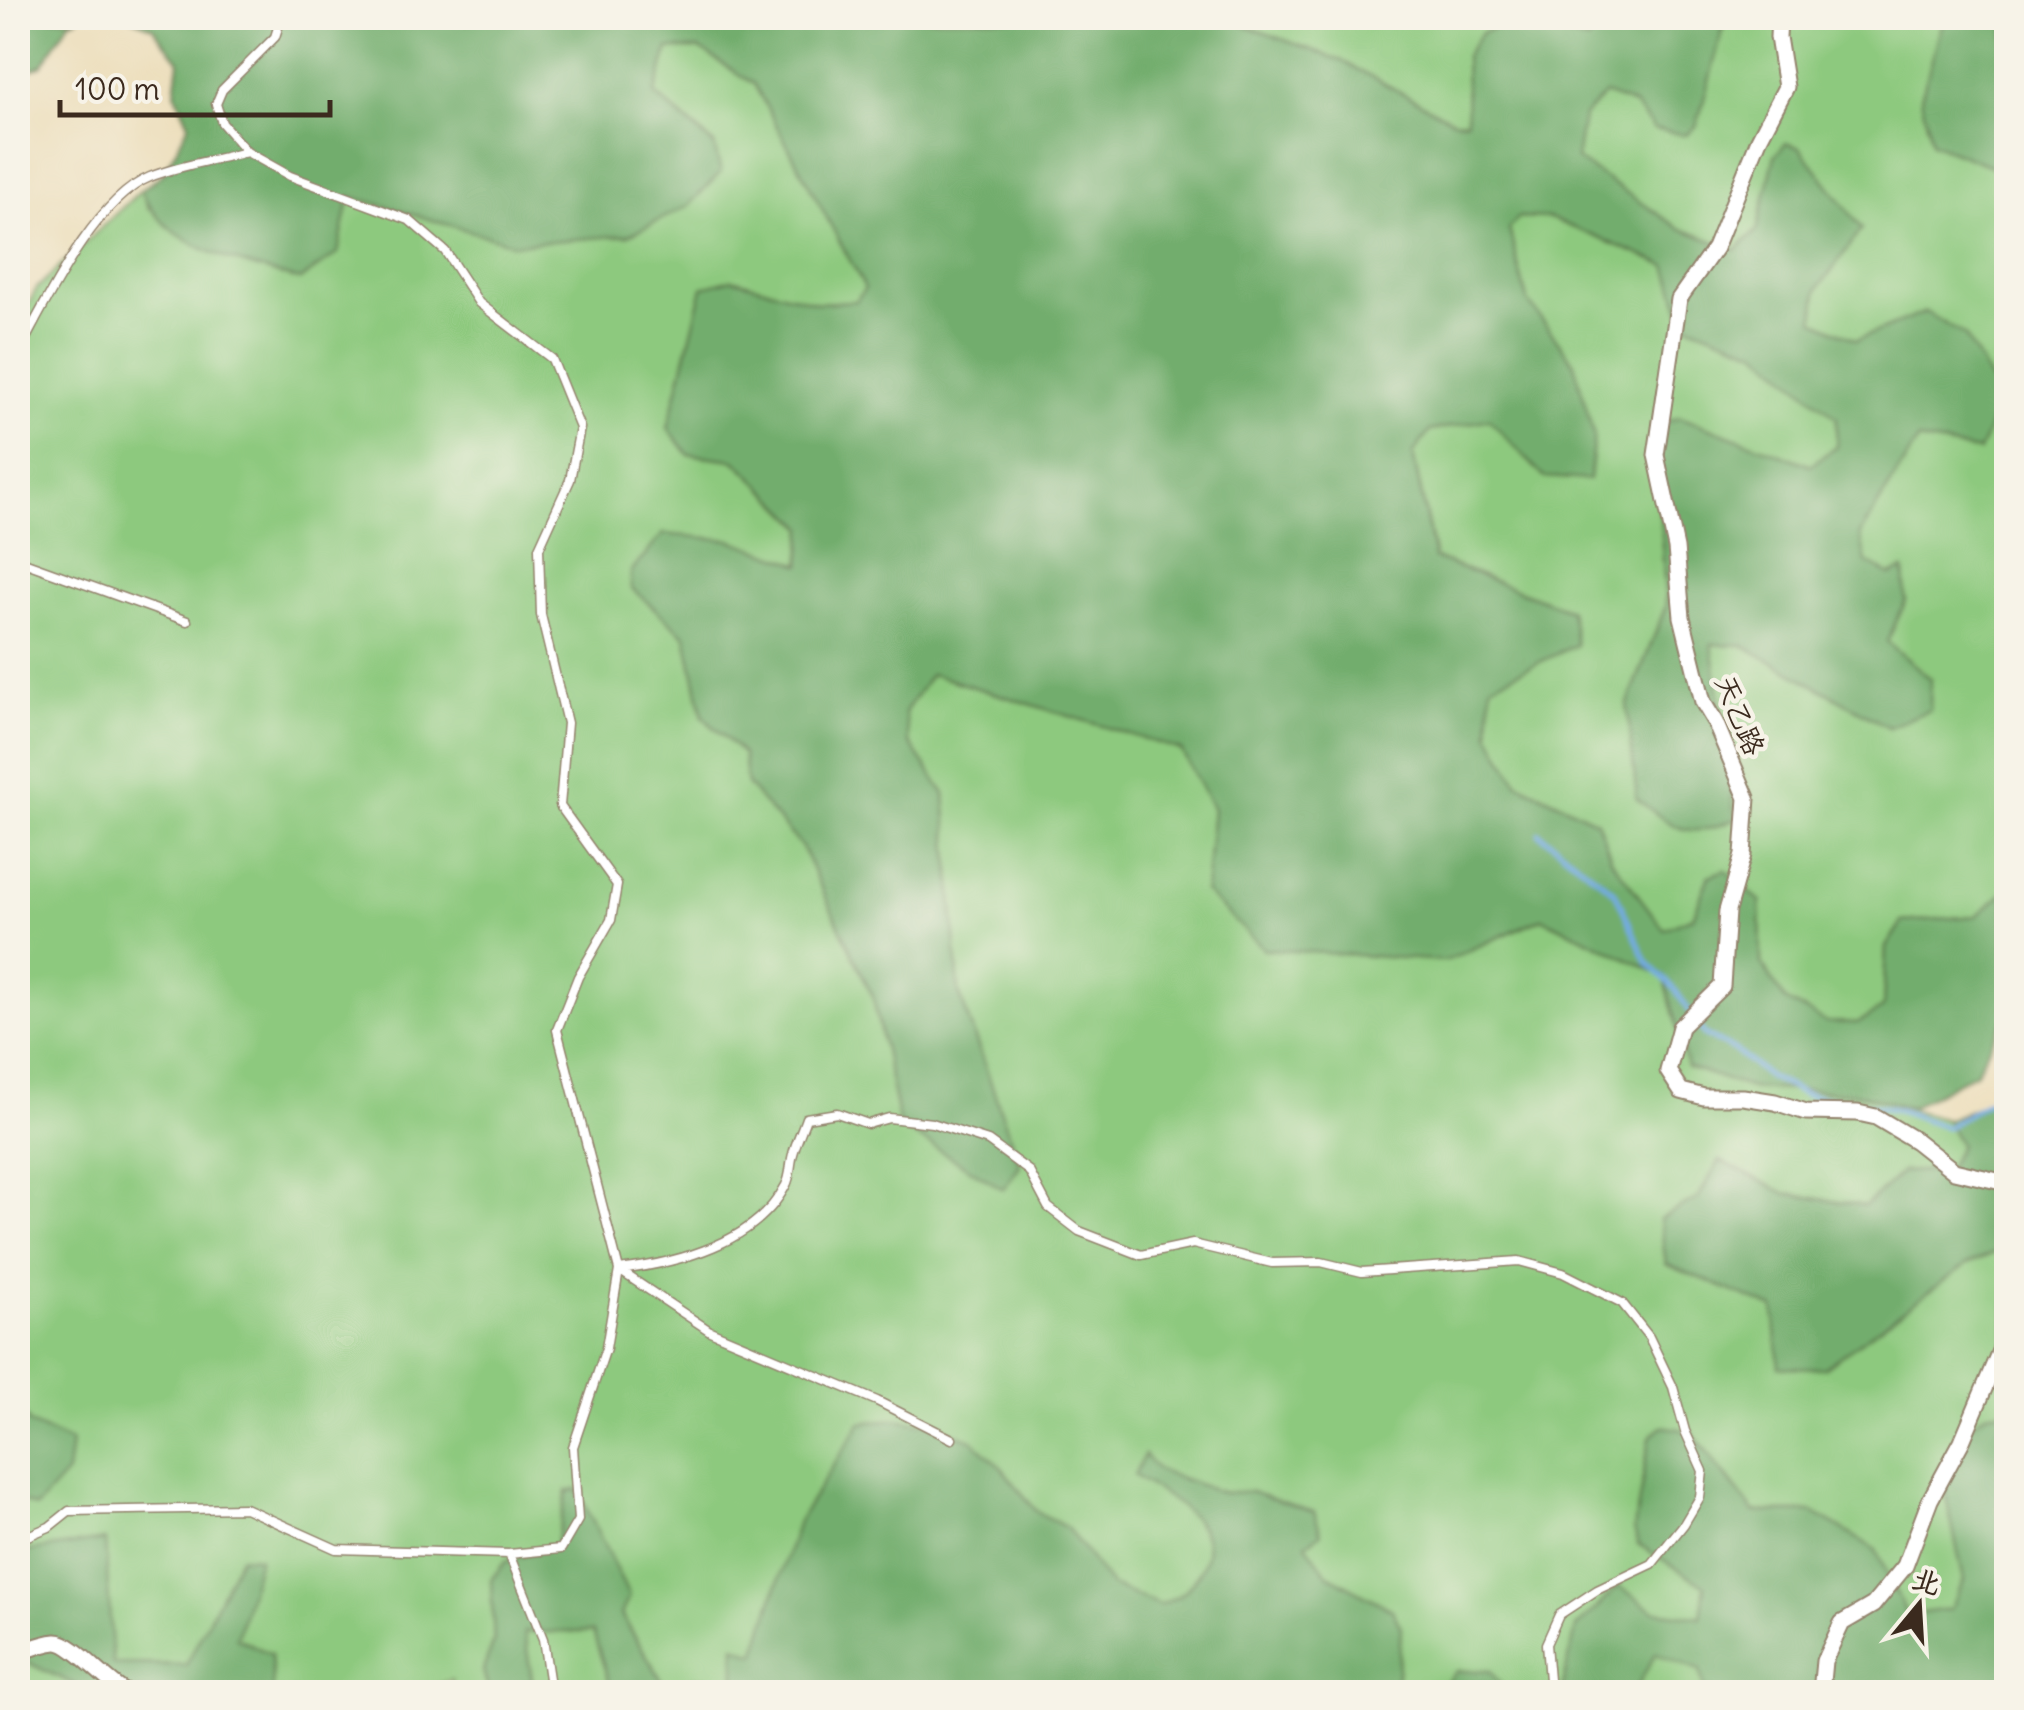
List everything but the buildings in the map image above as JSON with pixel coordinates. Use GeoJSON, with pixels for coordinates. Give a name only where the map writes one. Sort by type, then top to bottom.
{"type":"FeatureCollection","features":[{"type":"Feature","properties":{"kind":"street","name":"天乙路"},"geometry":{"type":"LineString","coordinates":[[1779,18],[1786,86],[1759,139],[1715,248],[1678,300],[1656,456],[1676,548],[1682,616],[1702,702],[1716,722],[1747,798],[1743,855],[1727,911],[1722,986],[1680,1027],[1668,1071],[1681,1091],[1775,1102],[1806,1112],[1858,1112],[1876,1117],[1916,1141],[1954,1171],[2006,1183]]}},
{"type":"Feature","properties":{"kind":"street"},"geometry":{"type":"LineString","coordinates":[[1821,1692],[1824,1661],[1842,1623],[1873,1605],[1905,1566],[1930,1500],[1962,1441],[2006,1322]]}},
{"type":"Feature","properties":{"kind":"street"},"geometry":{"type":"LineString","coordinates":[[18,1653],[53,1642],[71,1645],[90,1667],[125,1692]]}},
{"type":"Feature","properties":{"kind":"lane"},"geometry":{"type":"LineString","coordinates":[[18,1540],[49,1527],[69,1511],[245,1508],[336,1549],[509,1554],[561,1549],[578,1520],[573,1447],[606,1348],[619,1270],[557,1030],[578,977],[610,920],[617,885],[560,806],[567,723],[541,615],[539,548],[570,480],[580,428],[552,359],[479,303],[445,251],[409,220],[290,176],[247,152],[222,123],[216,104],[222,90],[275,37],[281,18]]}},
{"type":"Feature","properties":{"kind":"lane"},"geometry":{"type":"LineString","coordinates":[[18,353],[63,269],[120,196],[149,178],[247,152]]}},
{"type":"Feature","properties":{"kind":"lane"},"geometry":{"type":"LineString","coordinates":[[18,560],[186,622]]}},
{"type":"Feature","properties":{"kind":"lane"},"geometry":{"type":"LineString","coordinates":[[619,1270],[664,1265],[714,1247],[754,1223],[787,1184],[806,1118],[837,1113],[868,1124],[888,1118],[932,1123],[988,1142],[1028,1171],[1048,1207],[1079,1231],[1142,1256],[1193,1244],[1272,1263],[1321,1262],[1362,1272],[1519,1261],[1563,1273],[1601,1290],[1622,1303],[1649,1337],[1673,1387],[1685,1431],[1703,1471],[1700,1496],[1684,1524],[1652,1564],[1598,1590],[1559,1615],[1546,1644],[1550,1692]]}},
{"type":"Feature","properties":{"kind":"lane"},"geometry":{"type":"LineString","coordinates":[[619,1270],[710,1331],[877,1401],[952,1439]]}},
{"type":"Feature","properties":{"kind":"lane"},"geometry":{"type":"LineString","coordinates":[[509,1554],[543,1639],[551,1692]]}},
{"type":"Feature","properties":{"kind":"green space"},"geometry":{"type":"Polygon","coordinates":[[[18,18],[79,18],[70,21],[42,65],[18,75],[18,18]]]}},
{"type":"Feature","properties":{"kind":"green space"},"geometry":{"type":"Polygon","coordinates":[[[131,18],[1225,18],[1342,61],[1453,120],[1467,121],[1465,56],[1481,33],[1515,20],[1587,41],[1603,18],[1726,18],[1697,125],[1686,135],[1654,129],[1634,105],[1605,94],[1583,117],[1576,159],[1679,228],[1736,250],[1757,231],[1775,155],[1786,143],[1800,148],[1862,229],[1817,290],[1814,320],[1856,340],[1926,312],[1965,336],[2002,399],[1979,451],[1918,440],[1860,534],[1866,562],[1890,575],[1904,570],[1906,600],[1887,642],[1931,679],[1930,710],[1889,727],[1742,645],[1712,644],[1735,819],[1705,829],[1682,828],[1637,799],[1627,706],[1666,606],[1657,468],[1665,422],[1680,417],[1810,465],[1836,447],[1837,418],[1758,351],[1685,323],[1667,266],[1550,218],[1519,217],[1509,229],[1527,300],[1574,363],[1594,436],[1589,480],[1544,477],[1489,419],[1430,431],[1413,454],[1434,558],[1570,610],[1576,645],[1491,685],[1489,733],[1518,783],[1597,821],[1612,861],[1664,929],[1693,917],[1709,876],[1725,870],[1760,901],[1761,963],[1785,1000],[1826,1022],[1857,1023],[1883,1008],[1886,947],[1902,922],[1976,916],[2006,891],[2006,1016],[1976,1072],[1910,1108],[1857,1093],[1751,1088],[1687,1067],[1664,976],[1542,918],[1445,961],[1264,949],[1205,892],[1213,809],[1181,750],[931,674],[905,712],[909,742],[945,794],[959,993],[1020,1165],[1003,1189],[900,1126],[873,997],[802,847],[747,784],[743,754],[703,717],[686,636],[631,588],[631,572],[663,534],[731,540],[801,565],[804,527],[735,460],[688,454],[668,428],[703,287],[732,279],[818,303],[856,301],[865,288],[754,84],[700,49],[668,49],[655,94],[714,145],[721,172],[688,206],[629,235],[514,244],[350,196],[338,253],[300,280],[208,251],[168,227],[153,210],[141,190],[164,173],[189,124],[175,92],[179,61],[152,27],[131,18]]]}},
{"type":"Feature","properties":{"kind":"green space"},"geometry":{"type":"Polygon","coordinates":[[[1225,18],[1602,18],[1587,41],[1515,20],[1465,57],[1468,121],[1453,120],[1225,18]]]}},
{"type":"Feature","properties":{"kind":"green space"},"geometry":{"type":"Polygon","coordinates":[[[1726,18],[1944,18],[1921,98],[1932,143],[2006,172],[2006,891],[1977,916],[1902,922],[1886,947],[1883,1008],[1857,1023],[1826,1022],[1785,1000],[1761,963],[1760,901],[1709,876],[1693,917],[1664,930],[1612,861],[1597,821],[1518,783],[1489,733],[1491,684],[1576,645],[1570,610],[1435,558],[1413,453],[1430,431],[1489,419],[1544,477],[1574,363],[1527,300],[1509,229],[1518,217],[1550,218],[1668,266],[1685,323],[1758,351],[1837,417],[1836,447],[1810,465],[1680,417],[1657,468],[1666,606],[1627,706],[1735,819],[1711,644],[1742,645],[1889,727],[1931,679],[1887,642],[1906,600],[1903,570],[1890,575],[1865,562],[1860,534],[1918,440],[1978,451],[1926,313],[1856,340],[1814,320],[1817,290],[1862,229],[1776,155],[1757,231],[1736,250],[1679,228],[1576,159],[1583,117],[1605,94],[1634,104],[1685,135],[1696,125],[1726,18]]]}},
{"type":"Feature","properties":{"kind":"green space"},"geometry":{"type":"Polygon","coordinates":[[[1944,18],[2006,18],[2006,169],[1932,143],[1921,98],[1944,18]]]}},
{"type":"Feature","properties":{"kind":"green space"},"geometry":{"type":"Polygon","coordinates":[[[668,49],[700,49],[754,84],[866,287],[856,301],[818,303],[732,279],[688,454],[735,460],[804,528],[800,565],[731,540],[631,587],[686,636],[703,717],[743,754],[747,784],[802,847],[873,997],[900,1126],[1003,1189],[1020,1165],[959,993],[945,794],[909,742],[905,712],[931,674],[1181,750],[1213,809],[1205,892],[1445,961],[1542,918],[1665,976],[1751,1088],[1857,1093],[1946,1120],[1960,1145],[1947,1170],[1902,1172],[1865,1206],[1787,1194],[1720,1161],[1698,1198],[1660,1219],[1666,1264],[1774,1308],[1967,1264],[2006,1248],[2006,1410],[1986,1413],[1945,1492],[1964,1580],[1950,1610],[1907,1615],[1875,1549],[1813,1512],[1754,1512],[1691,1431],[1638,1544],[1706,1586],[1701,1618],[1655,1611],[1562,1692],[1505,1692],[1490,1671],[1457,1671],[1438,1692],[1402,1692],[1397,1688],[1401,1628],[1392,1610],[1328,1575],[1305,1544],[1251,1492],[1224,1493],[1159,1471],[1135,1475],[1190,1515],[1206,1540],[1200,1571],[1183,1592],[1167,1602],[1160,1605],[1111,1587],[1067,1528],[1036,1511],[1002,1468],[799,1521],[755,1654],[735,1646],[735,1681],[693,1678],[685,1692],[669,1692],[621,1614],[567,1492],[556,1545],[505,1562],[491,1580],[494,1641],[483,1670],[489,1692],[453,1692],[451,1680],[418,1692],[273,1692],[271,1654],[236,1638],[258,1558],[240,1558],[186,1665],[112,1664],[28,1552],[18,1608],[18,1500],[37,1506],[30,1424],[18,1405],[18,323],[37,288],[141,190],[149,209],[349,196],[714,144],[655,94],[668,49]]]}},
{"type":"Feature","properties":{"kind":"green space"},"geometry":{"type":"Polygon","coordinates":[[[2006,1095],[2006,1248],[1967,1264],[1824,1368],[1779,1367],[1774,1308],[1666,1264],[1660,1219],[1698,1198],[1720,1161],[1787,1194],[1865,1206],[1902,1172],[1947,1170],[1960,1145],[1946,1120],[2006,1095]]]}},
{"type":"Feature","properties":{"kind":"green space"},"geometry":{"type":"Polygon","coordinates":[[[18,1405],[30,1424],[71,1442],[67,1473],[36,1507],[18,1500],[18,1405]]]}},
{"type":"Feature","properties":{"kind":"green space"},"geometry":{"type":"Polygon","coordinates":[[[2006,1410],[2006,1692],[1705,1692],[1700,1670],[1656,1653],[1634,1692],[1562,1690],[1576,1628],[1619,1586],[1655,1611],[1701,1617],[1705,1586],[1638,1544],[1634,1529],[1650,1437],[1662,1426],[1690,1431],[1754,1512],[1813,1512],[1875,1549],[1907,1615],[1950,1609],[1964,1580],[1945,1492],[1961,1431],[1986,1413],[2006,1410]]]}},
{"type":"Feature","properties":{"kind":"green space"},"geometry":{"type":"Polygon","coordinates":[[[894,1419],[929,1424],[972,1440],[1002,1468],[1036,1511],[1067,1528],[1111,1586],[1160,1605],[1183,1592],[1196,1578],[1206,1554],[1206,1539],[1190,1514],[1134,1475],[1144,1455],[1159,1471],[1223,1493],[1251,1492],[1314,1512],[1321,1533],[1306,1544],[1328,1575],[1392,1610],[1401,1628],[1397,1688],[1402,1692],[685,1692],[692,1678],[735,1681],[735,1646],[755,1654],[798,1521],[861,1423],[894,1419]]]}},
{"type":"Feature","properties":{"kind":"green space"},"geometry":{"type":"Polygon","coordinates":[[[577,1489],[629,1596],[621,1615],[669,1692],[612,1692],[593,1632],[524,1632],[534,1692],[489,1692],[483,1670],[494,1641],[491,1580],[505,1562],[556,1545],[567,1492],[577,1489]]]}},
{"type":"Feature","properties":{"kind":"green space"},"geometry":{"type":"Polygon","coordinates":[[[105,1540],[113,1664],[186,1665],[240,1557],[259,1558],[237,1638],[271,1654],[273,1692],[90,1692],[18,1658],[18,1608],[28,1551],[105,1540]]]}},
{"type":"Feature","properties":{"kind":"green space"},"geometry":{"type":"Polygon","coordinates":[[[524,1632],[594,1632],[612,1692],[534,1692],[524,1632]]]}},
{"type":"Feature","properties":{"kind":"green space"},"geometry":{"type":"Polygon","coordinates":[[[1655,1653],[1701,1670],[1705,1692],[1634,1692],[1655,1653]]]}},
{"type":"Feature","properties":{"kind":"green space"},"geometry":{"type":"Polygon","coordinates":[[[18,1658],[90,1692],[18,1692],[18,1658]]]}},
{"type":"Feature","properties":{"kind":"green space"},"geometry":{"type":"Polygon","coordinates":[[[1457,1671],[1491,1671],[1505,1692],[1438,1692],[1457,1671]]]}},
{"type":"Feature","properties":{"kind":"waterway"},"geometry":{"type":"LineString","coordinates":[[1539,833],[1615,892],[1647,962],[1674,988],[1689,1011]]}},
{"type":"Feature","properties":{"kind":"waterway"},"geometry":{"type":"LineString","coordinates":[[1695,1020],[1704,1034],[1737,1052],[1769,1077],[1805,1095],[1899,1110],[1946,1128],[2006,1090]]}}]}
